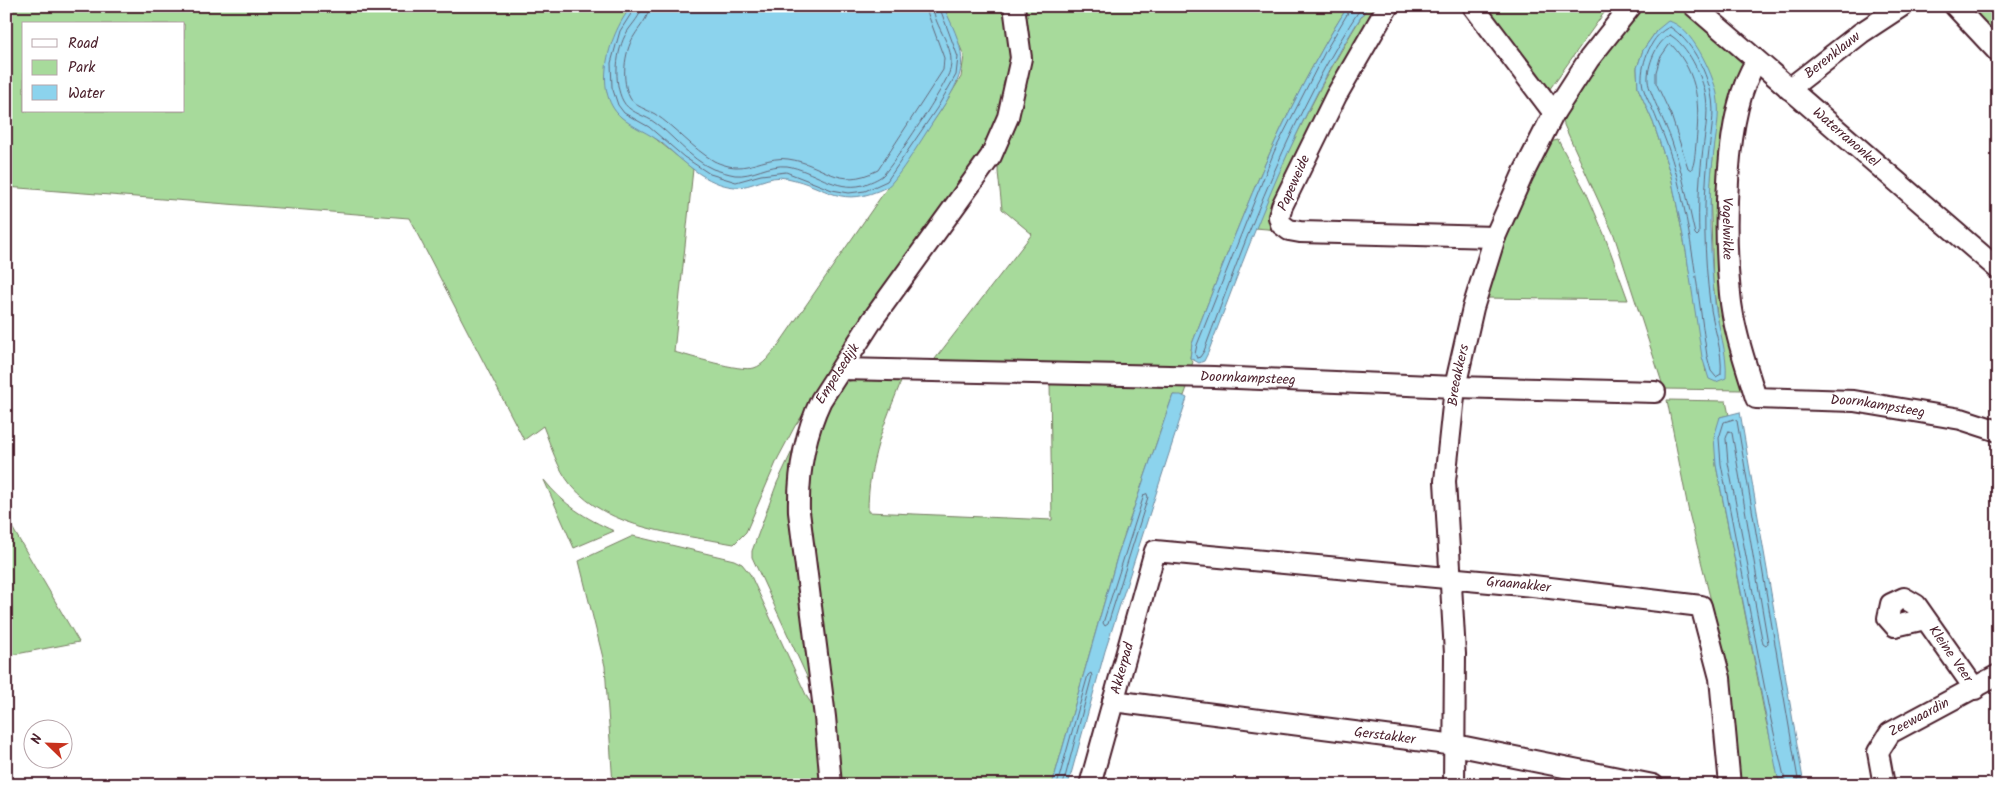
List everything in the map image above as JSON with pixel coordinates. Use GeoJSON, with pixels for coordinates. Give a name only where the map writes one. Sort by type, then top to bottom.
{"type":"FeatureCollection","features":[{"type":"Feature","properties":{"kind":"street","name":"Empelsedijk"},"geometry":{"type":"LineString","coordinates":[[831,785],[804,559],[798,482],[804,450],[814,414],[873,319],[991,156],[1008,118],[1021,58],[1014,6]]}},
{"type":"Feature","properties":{"kind":"street","name":"Papeweide"},"geometry":{"type":"LineString","coordinates":[[1388,6],[1336,96],[1304,158],[1282,206],[1279,217],[1281,224],[1289,230],[1300,232],[1495,237]]}},
{"type":"Feature","properties":{"kind":"street"},"geometry":{"type":"LineString","coordinates":[[1473,6],[1554,112]]}},
{"type":"Feature","properties":{"kind":"street","name":"Breeakkers"},"geometry":{"type":"LineString","coordinates":[[1454,785],[1455,654],[1449,578],[1445,481],[1455,387],[1473,308],[1495,237],[1523,174],[1554,112],[1590,59],[1631,6]]}},
{"type":"Feature","properties":{"kind":"street","name":"Waterranonkel"},"geometry":{"type":"LineString","coordinates":[[1694,6],[1756,62],[1998,269]]}},
{"type":"Feature","properties":{"kind":"street","name":"Berenklauw"},"geometry":{"type":"LineString","coordinates":[[1789,89],[1861,33],[1902,6]]}},
{"type":"Feature","properties":{"kind":"street"},"geometry":{"type":"LineString","coordinates":[[1955,6],[1998,52]]}},
{"type":"Feature","properties":{"kind":"street","name":"Vogelwikke"},"geometry":{"type":"LineString","coordinates":[[1756,62],[1748,74],[1738,112],[1727,174],[1730,296],[1742,352],[1756,398]]}},
{"type":"Feature","properties":{"kind":"street","name":"Doornkampsteeg"},"geometry":{"type":"LineString","coordinates":[[842,369],[1179,378],[1214,377],[1455,387],[1654,392]]}},
{"type":"Feature","properties":{"kind":"street","name":"Doornkampsteeg"},"geometry":{"type":"LineString","coordinates":[[1756,398],[1854,402],[1961,419],[1998,431]]}},
{"type":"Feature","properties":{"kind":"street","name":"Graanakker"},"geometry":{"type":"LineString","coordinates":[[1155,551],[1449,578],[1701,606],[1720,678],[1730,785]]}},
{"type":"Feature","properties":{"kind":"street","name":"Akkerpad"},"geometry":{"type":"LineString","coordinates":[[1090,785],[1155,551]]}},
{"type":"Feature","properties":{"kind":"street","name":"Kleine Veer"},"geometry":{"type":"LineString","coordinates":[[1925,618],[1975,689]]}},
{"type":"Feature","properties":{"kind":"street","name":"Zeewaardin"},"geometry":{"type":"LineString","coordinates":[[1884,785],[1878,752],[1890,733],[1998,675]]}},
{"type":"Feature","properties":{"kind":"street","name":"Gerstakker"},"geometry":{"type":"LineString","coordinates":[[1112,701],[1455,745],[1653,785]]}},
{"type":"Feature","properties":{"kind":"green space"},"geometry":{"type":"Polygon","coordinates":[[[6,6],[632,6],[628,12],[621,117],[646,131],[693,169],[674,352],[727,366],[747,369],[758,367],[777,347],[941,110],[961,77],[964,56],[943,6],[1006,6],[1013,56],[1010,87],[987,149],[795,426],[778,458],[746,532],[734,544],[646,528],[605,512],[587,500],[571,485],[555,457],[543,426],[524,440],[409,218],[6,187],[6,6]]]}},
{"type":"Feature","properties":{"kind":"green space"},"geometry":{"type":"Polygon","coordinates":[[[1020,6],[1348,6],[1302,87],[1243,214],[1192,344],[1190,358],[1193,362],[1188,375],[928,368],[1032,234],[1002,209],[998,172],[999,150],[1020,6]]]}},
{"type":"Feature","properties":{"kind":"green space"},"geometry":{"type":"Polygon","coordinates":[[[1368,6],[1383,6],[1279,230],[1255,228],[1307,114],[1336,59],[1368,6]]]}},
{"type":"Feature","properties":{"kind":"green space"},"geometry":{"type":"Polygon","coordinates":[[[1483,6],[1609,6],[1549,90],[1483,6]]]}},
{"type":"Feature","properties":{"kind":"green space"},"geometry":{"type":"Polygon","coordinates":[[[1643,6],[1685,6],[1743,57],[1742,71],[1727,135],[1747,384],[1742,390],[1664,389],[1614,235],[1564,125],[1563,117],[1595,66],[1643,6]],[[1657,30],[1643,50],[1637,68],[1638,88],[1653,122],[1671,176],[1686,251],[1706,372],[1718,321],[1713,284],[1710,186],[1718,109],[1657,30]]]}},
{"type":"Feature","properties":{"kind":"green space"},"geometry":{"type":"Polygon","coordinates":[[[1963,6],[1998,6],[1998,46],[1963,6]]]}},
{"type":"Feature","properties":{"kind":"green space"},"geometry":{"type":"Polygon","coordinates":[[[1558,140],[1587,194],[1628,300],[1485,298],[1518,205],[1549,142],[1558,140]]]}},
{"type":"Feature","properties":{"kind":"green space"},"geometry":{"type":"Polygon","coordinates":[[[903,377],[878,443],[871,476],[868,512],[1052,520],[1050,382],[1188,385],[1184,396],[1173,395],[1118,554],[1052,785],[838,785],[810,537],[806,483],[821,417],[841,384],[860,378],[903,377]]]}},
{"type":"Feature","properties":{"kind":"green space"},"geometry":{"type":"Polygon","coordinates":[[[1667,400],[1726,401],[1729,415],[1720,417],[1716,465],[1766,721],[1782,785],[1741,785],[1724,653],[1689,513],[1667,400]]]}},
{"type":"Feature","properties":{"kind":"green space"},"geometry":{"type":"Polygon","coordinates":[[[802,430],[814,692],[752,557],[752,551],[777,483],[802,430]]]}},
{"type":"Feature","properties":{"kind":"green space"},"geometry":{"type":"Polygon","coordinates":[[[544,480],[567,504],[614,531],[574,548],[544,480]]]}},
{"type":"Feature","properties":{"kind":"green space"},"geometry":{"type":"Polygon","coordinates":[[[6,517],[79,642],[6,656],[6,517]]]}},
{"type":"Feature","properties":{"kind":"green space"},"geometry":{"type":"Polygon","coordinates":[[[633,536],[734,560],[742,564],[750,574],[807,697],[819,715],[827,785],[613,785],[605,666],[579,561],[633,536]]]}},
{"type":"Feature","properties":{"kind":"water"},"geometry":{"type":"Polygon","coordinates":[[[632,6],[943,6],[958,40],[962,64],[954,88],[946,102],[904,166],[887,187],[871,194],[846,197],[835,195],[802,182],[780,177],[735,187],[714,182],[705,177],[652,136],[625,121],[612,106],[607,92],[605,77],[607,61],[617,30],[632,6]]]}},
{"type":"Feature","properties":{"kind":"water"},"geometry":{"type":"Polygon","coordinates":[[[1348,6],[1368,6],[1319,89],[1298,131],[1260,219],[1208,353],[1204,361],[1199,363],[1190,358],[1192,344],[1243,214],[1302,87],[1348,6]]]}},
{"type":"Feature","properties":{"kind":"water"},"geometry":{"type":"Polygon","coordinates":[[[1668,21],[1677,24],[1693,41],[1706,63],[1717,94],[1718,118],[1711,176],[1710,227],[1712,275],[1718,322],[1724,350],[1726,378],[1716,382],[1709,379],[1702,357],[1686,251],[1671,176],[1653,122],[1638,88],[1637,68],[1643,50],[1657,30],[1668,21]]]}},
{"type":"Feature","properties":{"kind":"water"},"geometry":{"type":"Polygon","coordinates":[[[1173,395],[1181,395],[1187,398],[1105,651],[1068,785],[1052,785],[1118,554],[1173,395]]]}},
{"type":"Feature","properties":{"kind":"water"},"geometry":{"type":"Polygon","coordinates":[[[1740,412],[1804,785],[1782,785],[1778,778],[1716,465],[1714,437],[1720,417],[1740,412]]]}}]}
